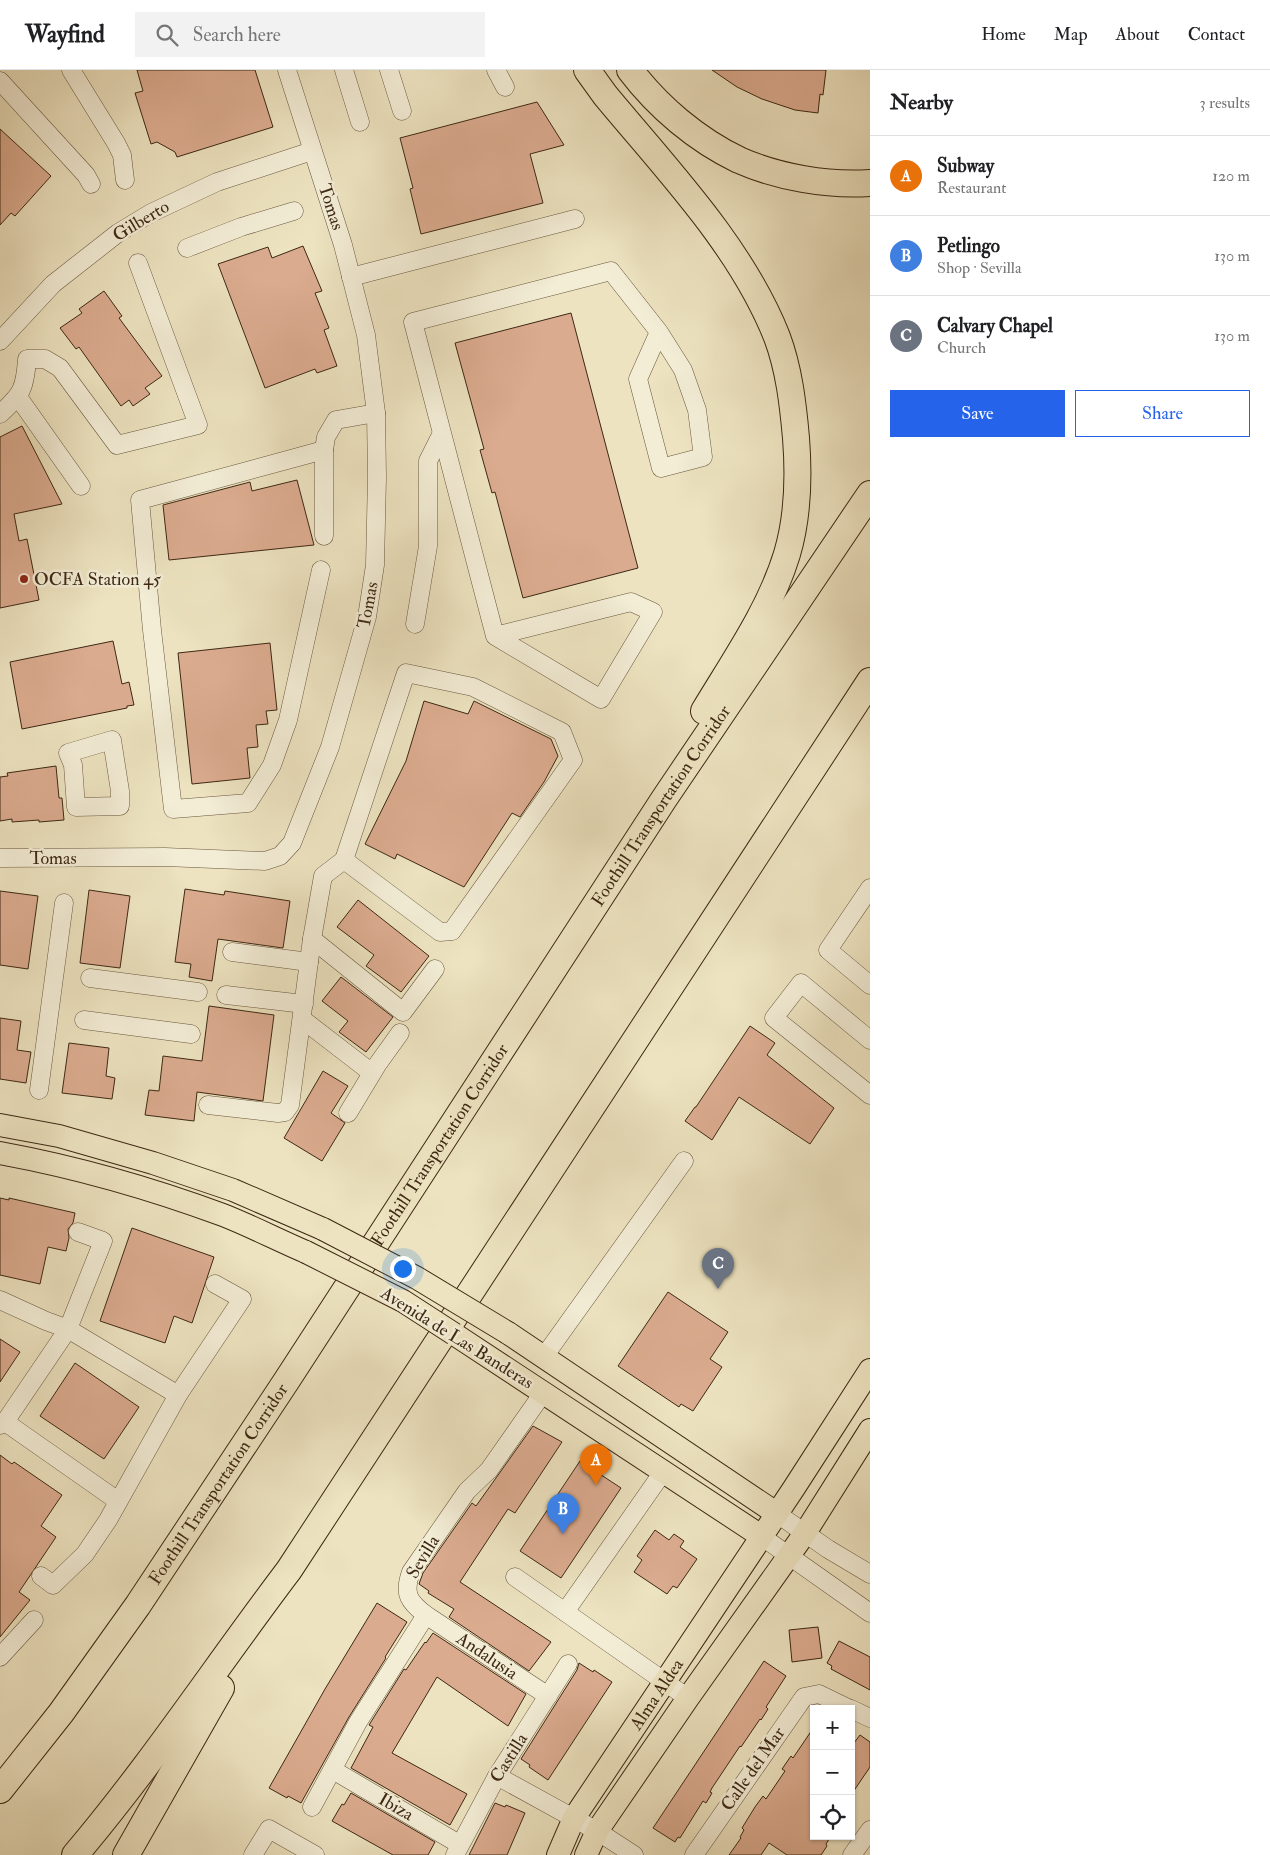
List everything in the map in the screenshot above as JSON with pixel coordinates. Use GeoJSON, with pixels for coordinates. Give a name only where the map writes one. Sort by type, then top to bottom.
{"type":"FeatureCollection","features":[{"type":"Feature","properties":{"kind":"highway"},"geometry":{"type":"LineString","coordinates":[[587,70],[604,95],[726,244],[750,281],[778,340],[794,409],[798,458],[797,489],[794,520],[787,553],[778,580],[761,614],[677,758],[664,799]]}},
{"type":"Feature","properties":{"kind":"highway"},"geometry":{"type":"LineString","coordinates":[[630,70],[666,110],[700,137],[739,160],[768,170],[808,180],[848,185],[870,184]]}},
{"type":"Feature","properties":{"kind":"highway","name":"Foothill Transportation Corridor"},"geometry":{"type":"LineString","coordinates":[[0,1790],[61,1714],[138,1605],[664,799],[870,494]]}},
{"type":"Feature","properties":{"kind":"highway"},"geometry":{"type":"LineString","coordinates":[[126,1855],[289,1570],[870,681]]}},
{"type":"Feature","properties":{"kind":"highway"},"geometry":{"type":"LineString","coordinates":[[808,774],[828,760],[870,700]]}},
{"type":"Feature","properties":{"kind":"highway"},"geometry":{"type":"LineString","coordinates":[[75,1855],[109,1815],[178,1724],[243,1630],[289,1570]]}},
{"type":"Feature","properties":{"kind":"highway"},"geometry":{"type":"LineString","coordinates":[[0,1761],[13,1748],[61,1714]]}},
{"type":"Feature","properties":{"kind":"main road","name":"Avenida de Las Banderas"},"geometry":{"type":"LineString","coordinates":[[0,1125],[59,1136],[154,1163],[233,1190],[323,1229],[416,1278],[508,1333],[776,1513]]}},
{"type":"Feature","properties":{"kind":"main road","name":"Avenida de Las Banderas"},"geometry":{"type":"LineString","coordinates":[[0,1153],[53,1163],[145,1189],[224,1216],[306,1252],[403,1302],[761,1536]]}},
{"type":"Feature","properties":{"kind":"main road"},"geometry":{"type":"LineString","coordinates":[[534,1387],[543,1358]]}},
{"type":"Feature","properties":{"kind":"main road","name":"Alma Aldea"},"geometry":{"type":"LineString","coordinates":[[558,1855],[574,1818],[870,1370]]}},
{"type":"Feature","properties":{"kind":"main road","name":"Alma Aldea"},"geometry":{"type":"LineString","coordinates":[[586,1855],[597,1831],[804,1533],[870,1430]]}},
{"type":"Feature","properties":{"kind":"street"},"geometry":{"type":"LineString","coordinates":[[71,70],[122,155],[125,180]]}},
{"type":"Feature","properties":{"kind":"street","name":"Tomas"},"geometry":{"type":"LineString","coordinates":[[0,858],[165,857],[265,861],[280,856],[292,843],[330,747],[367,618],[376,545],[376,412],[366,335],[343,244],[287,70]]}},
{"type":"Feature","properties":{"kind":"street"},"geometry":{"type":"LineString","coordinates":[[344,70],[360,122]]}},
{"type":"Feature","properties":{"kind":"street"},"geometry":{"type":"LineString","coordinates":[[388,70],[402,112]]}},
{"type":"Feature","properties":{"kind":"street"},"geometry":{"type":"LineString","coordinates":[[496,70],[505,87]]}},
{"type":"Feature","properties":{"kind":"street"},"geometry":{"type":"LineString","coordinates":[[0,81],[86,174],[91,184]]}},
{"type":"Feature","properties":{"kind":"street","name":"Gilberto"},"geometry":{"type":"LineString","coordinates":[[0,341],[53,284],[118,233],[170,203],[217,182],[312,151]]}},
{"type":"Feature","properties":{"kind":"street"},"geometry":{"type":"LineString","coordinates":[[187,248],[242,227],[294,211]]}},
{"type":"Feature","properties":{"kind":"street"},"geometry":{"type":"LineString","coordinates":[[351,277],[576,220]]}},
{"type":"Feature","properties":{"kind":"street"},"geometry":{"type":"LineString","coordinates":[[0,414],[18,397],[26,382],[27,359],[45,359],[60,368],[117,445],[198,425],[138,263]]}},
{"type":"Feature","properties":{"kind":"street"},"geometry":{"type":"LineString","coordinates":[[495,636],[631,602],[653,612],[601,699],[495,636],[413,322],[611,271],[659,332],[683,370],[697,410],[703,457],[661,468],[638,379],[659,332]]}},
{"type":"Feature","properties":{"kind":"street"},"geometry":{"type":"LineString","coordinates":[[18,397],[81,486]]}},
{"type":"Feature","properties":{"kind":"street"},"geometry":{"type":"LineString","coordinates":[[324,536],[324,450],[326,437],[336,420],[376,412]]}},
{"type":"Feature","properties":{"kind":"street"},"geometry":{"type":"LineString","coordinates":[[415,624],[428,546],[428,461],[441,435]]}},
{"type":"Feature","properties":{"kind":"street"},"geometry":{"type":"LineString","coordinates":[[320,570],[288,720],[272,765],[248,803],[173,809],[152,630],[140,500],[324,450]]}},
{"type":"Feature","properties":{"kind":"street"},"geometry":{"type":"LineString","coordinates":[[208,1105],[278,1114],[286,1112],[290,1105],[312,939],[323,876],[344,860],[406,672],[473,687],[562,732],[573,760],[452,931],[440,932],[344,860]]}},
{"type":"Feature","properties":{"kind":"street"},"geometry":{"type":"LineString","coordinates":[[870,888],[828,950],[870,985]]}},
{"type":"Feature","properties":{"kind":"street"},"geometry":{"type":"LineString","coordinates":[[39,1090],[64,903]]}},
{"type":"Feature","properties":{"kind":"street"},"geometry":{"type":"LineString","coordinates":[[312,939],[403,1012],[435,969]]}},
{"type":"Feature","properties":{"kind":"street"},"geometry":{"type":"LineString","coordinates":[[232,952],[309,962]]}},
{"type":"Feature","properties":{"kind":"street"},"geometry":{"type":"LineString","coordinates":[[90,978],[198,992]]}},
{"type":"Feature","properties":{"kind":"street"},"geometry":{"type":"LineString","coordinates":[[868,1087],[774,1018],[801,983],[870,1040]]}},
{"type":"Feature","properties":{"kind":"street"},"geometry":{"type":"LineString","coordinates":[[226,995],[303,1011],[372,1073]]}},
{"type":"Feature","properties":{"kind":"street"},"geometry":{"type":"LineString","coordinates":[[84,1020],[191,1034]]}},
{"type":"Feature","properties":{"kind":"street"},"geometry":{"type":"LineString","coordinates":[[348,1112],[372,1073],[400,1034]]}},
{"type":"Feature","properties":{"kind":"street"},"geometry":{"type":"LineString","coordinates":[[543,1358],[684,1161]]}},
{"type":"Feature","properties":{"kind":"street"},"geometry":{"type":"LineString","coordinates":[[78,1232],[103,1241],[68,1329],[2,1424],[118,1501]]}},
{"type":"Feature","properties":{"kind":"street"},"geometry":{"type":"LineString","coordinates":[[41,1576],[54,1585],[85,1554],[118,1501],[178,1395],[242,1299],[215,1284]]}},
{"type":"Feature","properties":{"kind":"street"},"geometry":{"type":"LineString","coordinates":[[0,1300],[68,1329],[178,1395]]}},
{"type":"Feature","properties":{"kind":"street","name":"Sevilla"},"geometry":{"type":"LineString","coordinates":[[426,1615],[413,1606],[408,1596],[407,1583],[411,1572],[467,1491],[489,1470],[534,1387]]}},
{"type":"Feature","properties":{"kind":"street"},"geometry":{"type":"LineString","coordinates":[[566,1612],[663,1472]]}},
{"type":"Feature","properties":{"kind":"street","name":"Avenida de Las Banderas"},"geometry":{"type":"LineString","coordinates":[[776,1513],[804,1533],[870,1574]]}},
{"type":"Feature","properties":{"kind":"street","name":"Avenida de Las Banderas"},"geometry":{"type":"LineString","coordinates":[[761,1536],[870,1613]]}},
{"type":"Feature","properties":{"kind":"street"},"geometry":{"type":"LineString","coordinates":[[515,1578],[688,1698]]}},
{"type":"Feature","properties":{"kind":"street"},"geometry":{"type":"LineString","coordinates":[[312,1807],[358,1722],[426,1615]]}},
{"type":"Feature","properties":{"kind":"street","name":"Andalusia"},"geometry":{"type":"LineString","coordinates":[[426,1615],[548,1696]]}},
{"type":"Feature","properties":{"kind":"street"},"geometry":{"type":"LineString","coordinates":[[0,1657],[34,1620]]}},
{"type":"Feature","properties":{"kind":"street","name":"Castilla"},"geometry":{"type":"LineString","coordinates":[[457,1850],[497,1776],[568,1664]]}},
{"type":"Feature","properties":{"kind":"street","name":"Calle del Mar"},"geometry":{"type":"LineString","coordinates":[[694,1855],[804,1697],[819,1694],[842,1705]]}},
{"type":"Feature","properties":{"kind":"street"},"geometry":{"type":"LineString","coordinates":[[855,1711],[870,1718]]}},
{"type":"Feature","properties":{"kind":"street","name":"Ibiza"},"geometry":{"type":"LineString","coordinates":[[333,1770],[457,1850]]}},
{"type":"Feature","properties":{"kind":"street"},"geometry":{"type":"LineString","coordinates":[[497,1776],[597,1831],[634,1855]]}},
{"type":"Feature","properties":{"kind":"street"},"geometry":{"type":"LineString","coordinates":[[253,1855],[269,1829],[315,1855]]}},
{"type":"Feature","properties":{"kind":"street"},"geometry":{"type":"LineString","coordinates":[[852,1855],[870,1830]]}},
{"type":"Feature","properties":{"kind":"building"},"geometry":{"type":"Polygon","coordinates":[[[137,70],[255,70],[273,127],[177,157],[175,152],[157,142],[151,144],[135,93],[143,91],[137,70]]]}},
{"type":"Feature","properties":{"kind":"building"},"geometry":{"type":"Polygon","coordinates":[[[712,70],[826,70],[823,95],[820,94],[818,113],[795,110],[762,99],[737,87],[712,70]]]}},
{"type":"Feature","properties":{"kind":"building"},"geometry":{"type":"Polygon","coordinates":[[[537,102],[564,145],[530,154],[543,203],[421,234],[410,189],[413,188],[400,138],[537,102]]]}},
{"type":"Feature","properties":{"kind":"building"},"geometry":{"type":"Polygon","coordinates":[[[0,129],[51,176],[15,216],[11,213],[0,225],[0,129]]]}},
{"type":"Feature","properties":{"kind":"building"},"geometry":{"type":"Polygon","coordinates":[[[303,246],[322,291],[315,293],[329,328],[324,330],[337,366],[317,373],[315,369],[265,388],[218,264],[268,247],[272,258],[303,246]]]}},
{"type":"Feature","properties":{"kind":"building"},"geometry":{"type":"Polygon","coordinates":[[[104,291],[122,316],[119,318],[162,376],[145,388],[150,394],[133,406],[129,400],[121,406],[79,347],[76,349],[60,328],[82,313],[79,309],[104,291]]]}},
{"type":"Feature","properties":{"kind":"building"},"geometry":{"type":"Polygon","coordinates":[[[571,313],[638,568],[523,598],[495,492],[492,493],[480,450],[484,449],[455,343],[571,313]]]}},
{"type":"Feature","properties":{"kind":"building"},"geometry":{"type":"Polygon","coordinates":[[[22,426],[62,504],[14,514],[19,541],[27,539],[39,600],[0,608],[0,437],[22,426]]]}},
{"type":"Feature","properties":{"kind":"building"},"geometry":{"type":"Polygon","coordinates":[[[297,480],[314,545],[169,560],[163,505],[250,482],[252,491],[297,480]]]}},
{"type":"Feature","properties":{"kind":"building"},"geometry":{"type":"Polygon","coordinates":[[[113,641],[122,684],[129,682],[134,705],[22,729],[10,662],[113,641]]]}},
{"type":"Feature","properties":{"kind":"building"},"geometry":{"type":"Polygon","coordinates":[[[270,643],[277,710],[266,711],[268,724],[256,725],[258,747],[247,748],[250,778],[192,784],[178,653],[270,643]]]}},
{"type":"Feature","properties":{"kind":"building"},"geometry":{"type":"Polygon","coordinates":[[[424,701],[468,714],[474,701],[551,739],[558,756],[544,782],[520,817],[512,813],[464,887],[397,854],[395,859],[365,844],[406,761],[424,701]]]}},
{"type":"Feature","properties":{"kind":"building"},"geometry":{"type":"Polygon","coordinates":[[[56,766],[59,798],[62,798],[64,820],[12,822],[12,819],[0,821],[0,777],[8,776],[7,773],[56,766]]]}},
{"type":"Feature","properties":{"kind":"building"},"geometry":{"type":"Polygon","coordinates":[[[185,889],[224,895],[225,891],[290,901],[283,948],[218,939],[212,981],[189,977],[191,964],[175,962],[185,889]]]}},
{"type":"Feature","properties":{"kind":"building"},"geometry":{"type":"Polygon","coordinates":[[[89,890],[130,896],[120,968],[80,963],[89,890]]]}},
{"type":"Feature","properties":{"kind":"building"},"geometry":{"type":"Polygon","coordinates":[[[0,891],[38,896],[28,969],[0,965],[0,891]]]}},
{"type":"Feature","properties":{"kind":"building"},"geometry":{"type":"Polygon","coordinates":[[[358,900],[429,956],[401,992],[366,966],[374,955],[337,927],[358,900]]]}},
{"type":"Feature","properties":{"kind":"building"},"geometry":{"type":"Polygon","coordinates":[[[341,977],[393,1017],[366,1052],[339,1032],[348,1021],[322,1001],[341,977]]]}},
{"type":"Feature","properties":{"kind":"building"},"geometry":{"type":"Polygon","coordinates":[[[209,1006],[274,1015],[263,1101],[197,1092],[194,1121],[145,1115],[149,1090],[159,1091],[163,1056],[202,1061],[209,1006]]]}},
{"type":"Feature","properties":{"kind":"building"},"geometry":{"type":"Polygon","coordinates":[[[0,1018],[21,1021],[17,1050],[31,1052],[26,1083],[0,1079],[0,1018]]]}},
{"type":"Feature","properties":{"kind":"building"},"geometry":{"type":"Polygon","coordinates":[[[750,1026],[775,1043],[767,1055],[834,1108],[810,1144],[739,1097],[712,1140],[685,1121],[750,1026]]]}},
{"type":"Feature","properties":{"kind":"building"},"geometry":{"type":"Polygon","coordinates":[[[69,1043],[109,1048],[106,1076],[115,1078],[112,1099],[62,1093],[69,1043]]]}},
{"type":"Feature","properties":{"kind":"building"},"geometry":{"type":"Polygon","coordinates":[[[323,1071],[348,1086],[331,1113],[345,1123],[322,1161],[284,1138],[323,1071]]]}},
{"type":"Feature","properties":{"kind":"building"},"geometry":{"type":"Polygon","coordinates":[[[0,1198],[9,1200],[9,1198],[75,1213],[73,1223],[68,1229],[69,1238],[66,1251],[48,1247],[40,1284],[0,1275],[0,1198]]]}},
{"type":"Feature","properties":{"kind":"building"},"geometry":{"type":"Polygon","coordinates":[[[132,1228],[214,1257],[192,1323],[174,1316],[165,1343],[100,1321],[132,1228]]]}},
{"type":"Feature","properties":{"kind":"building"},"geometry":{"type":"Polygon","coordinates":[[[668,1292],[728,1332],[710,1359],[722,1367],[693,1411],[681,1404],[679,1407],[618,1366],[668,1292]]]}},
{"type":"Feature","properties":{"kind":"building"},"geometry":{"type":"Polygon","coordinates":[[[0,1339],[20,1352],[0,1382],[0,1339]]]}},
{"type":"Feature","properties":{"kind":"building"},"geometry":{"type":"Polygon","coordinates":[[[75,1363],[139,1407],[104,1459],[40,1416],[75,1363]]]}},
{"type":"Feature","properties":{"kind":"building"},"geometry":{"type":"Polygon","coordinates":[[[533,1426],[562,1442],[515,1513],[508,1509],[460,1582],[551,1642],[529,1671],[449,1617],[454,1609],[428,1593],[429,1591],[419,1584],[423,1573],[472,1503],[476,1506],[533,1426]]]}},
{"type":"Feature","properties":{"kind":"building"},"geometry":{"type":"Polygon","coordinates":[[[0,1455],[12,1464],[14,1462],[62,1495],[41,1526],[56,1537],[19,1592],[30,1600],[0,1637],[0,1455]]]}},
{"type":"Feature","properties":{"kind":"building"},"geometry":{"type":"Polygon","coordinates":[[[580,1461],[621,1488],[561,1578],[520,1551],[580,1461]]]}},
{"type":"Feature","properties":{"kind":"building"},"geometry":{"type":"Polygon","coordinates":[[[655,1530],[669,1540],[674,1534],[684,1541],[680,1547],[697,1559],[677,1588],[673,1586],[667,1594],[634,1572],[642,1560],[637,1556],[655,1530]]]}},
{"type":"Feature","properties":{"kind":"building"},"geometry":{"type":"Polygon","coordinates":[[[377,1603],[407,1622],[349,1717],[301,1803],[288,1796],[287,1798],[269,1788],[325,1689],[377,1603]]]}},
{"type":"Feature","properties":{"kind":"building"},"geometry":{"type":"Polygon","coordinates":[[[818,1627],[822,1658],[792,1662],[789,1630],[818,1627]]]}},
{"type":"Feature","properties":{"kind":"building"},"geometry":{"type":"Polygon","coordinates":[[[433,1633],[526,1694],[508,1726],[437,1677],[392,1753],[467,1794],[450,1825],[351,1768],[373,1727],[369,1725],[404,1669],[406,1670],[433,1633]]]}},
{"type":"Feature","properties":{"kind":"building"},"geometry":{"type":"Polygon","coordinates":[[[839,1641],[870,1657],[870,1690],[831,1669],[832,1666],[827,1663],[839,1641]]]}},
{"type":"Feature","properties":{"kind":"building"},"geometry":{"type":"Polygon","coordinates":[[[764,1661],[786,1676],[766,1707],[768,1709],[761,1720],[740,1746],[712,1788],[710,1792],[712,1793],[706,1803],[703,1801],[680,1838],[678,1837],[675,1842],[653,1828],[764,1661]]]}},
{"type":"Feature","properties":{"kind":"building"},"geometry":{"type":"Polygon","coordinates":[[[579,1663],[612,1682],[548,1780],[521,1759],[577,1670],[579,1663]]]}},
{"type":"Feature","properties":{"kind":"building"},"geometry":{"type":"Polygon","coordinates":[[[810,1733],[810,1840],[828,1840],[827,1846],[821,1855],[787,1855],[769,1843],[761,1855],[729,1855],[741,1838],[744,1830],[742,1828],[755,1807],[763,1796],[766,1799],[785,1771],[782,1769],[791,1756],[793,1758],[810,1733]]]}},
{"type":"Feature","properties":{"kind":"building"},"geometry":{"type":"Polygon","coordinates":[[[860,1735],[870,1742],[870,1767],[855,1789],[855,1750],[855,1742],[860,1735]]]}},
{"type":"Feature","properties":{"kind":"building"},"geometry":{"type":"Polygon","coordinates":[[[351,1793],[435,1842],[428,1855],[393,1855],[332,1821],[351,1793]]]}},
{"type":"Feature","properties":{"kind":"building"},"geometry":{"type":"Polygon","coordinates":[[[495,1803],[505,1807],[506,1805],[525,1813],[507,1855],[469,1855],[495,1803]]]}},
{"type":"Feature","properties":{"kind":"place","name":"OCFA Station 45"},"geometry":{"type":"Point","coordinates":[24,579]}},
{"type":"Feature","properties":{"kind":"place","name":"Calvary Chapel"},"geometry":{"type":"Point","coordinates":[718,1289]}},
{"type":"Feature","properties":{"kind":"place","name":"Subway"},"geometry":{"type":"Point","coordinates":[596,1485]}},
{"type":"Feature","properties":{"kind":"place","name":"Petlingo"},"geometry":{"type":"Point","coordinates":[563,1534]}}]}
